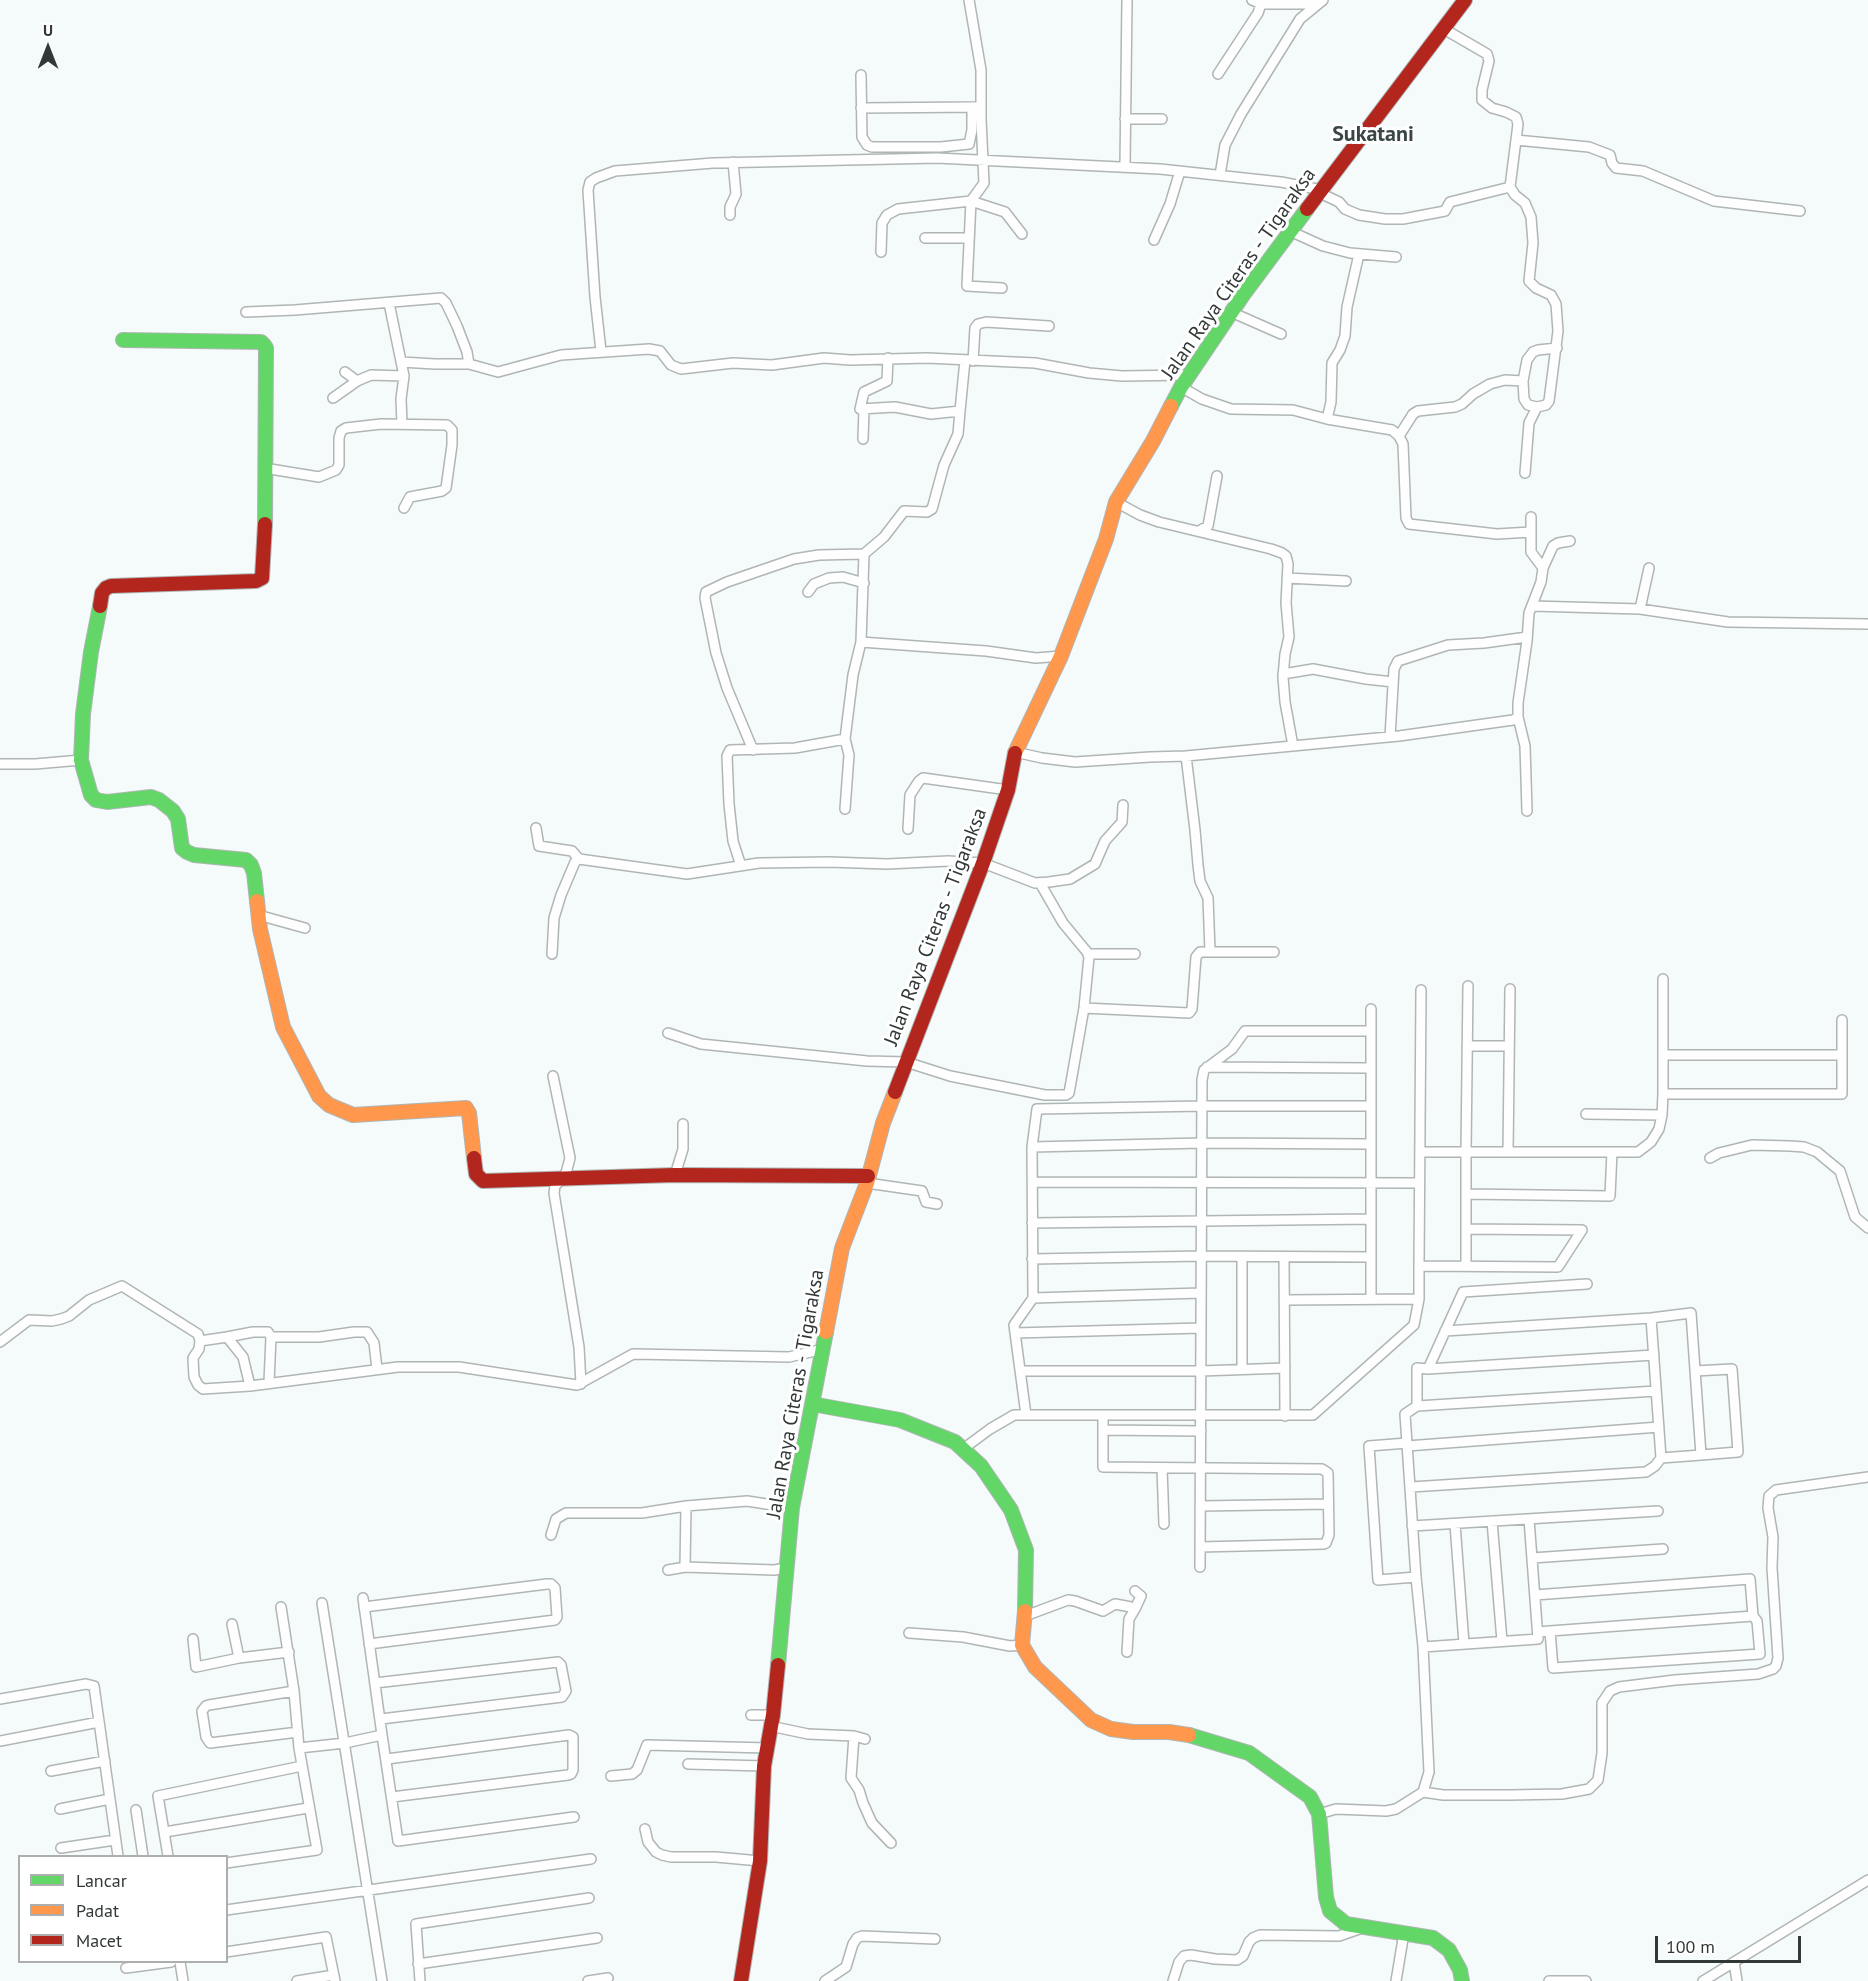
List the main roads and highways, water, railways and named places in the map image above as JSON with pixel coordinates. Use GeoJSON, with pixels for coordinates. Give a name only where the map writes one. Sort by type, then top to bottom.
{"type":"FeatureCollection","features":[{"type":"Feature","properties":{"kind":"district","name":"Sukatani"},"geometry":{"type":"Point","coordinates":[1373,135]}}]}
